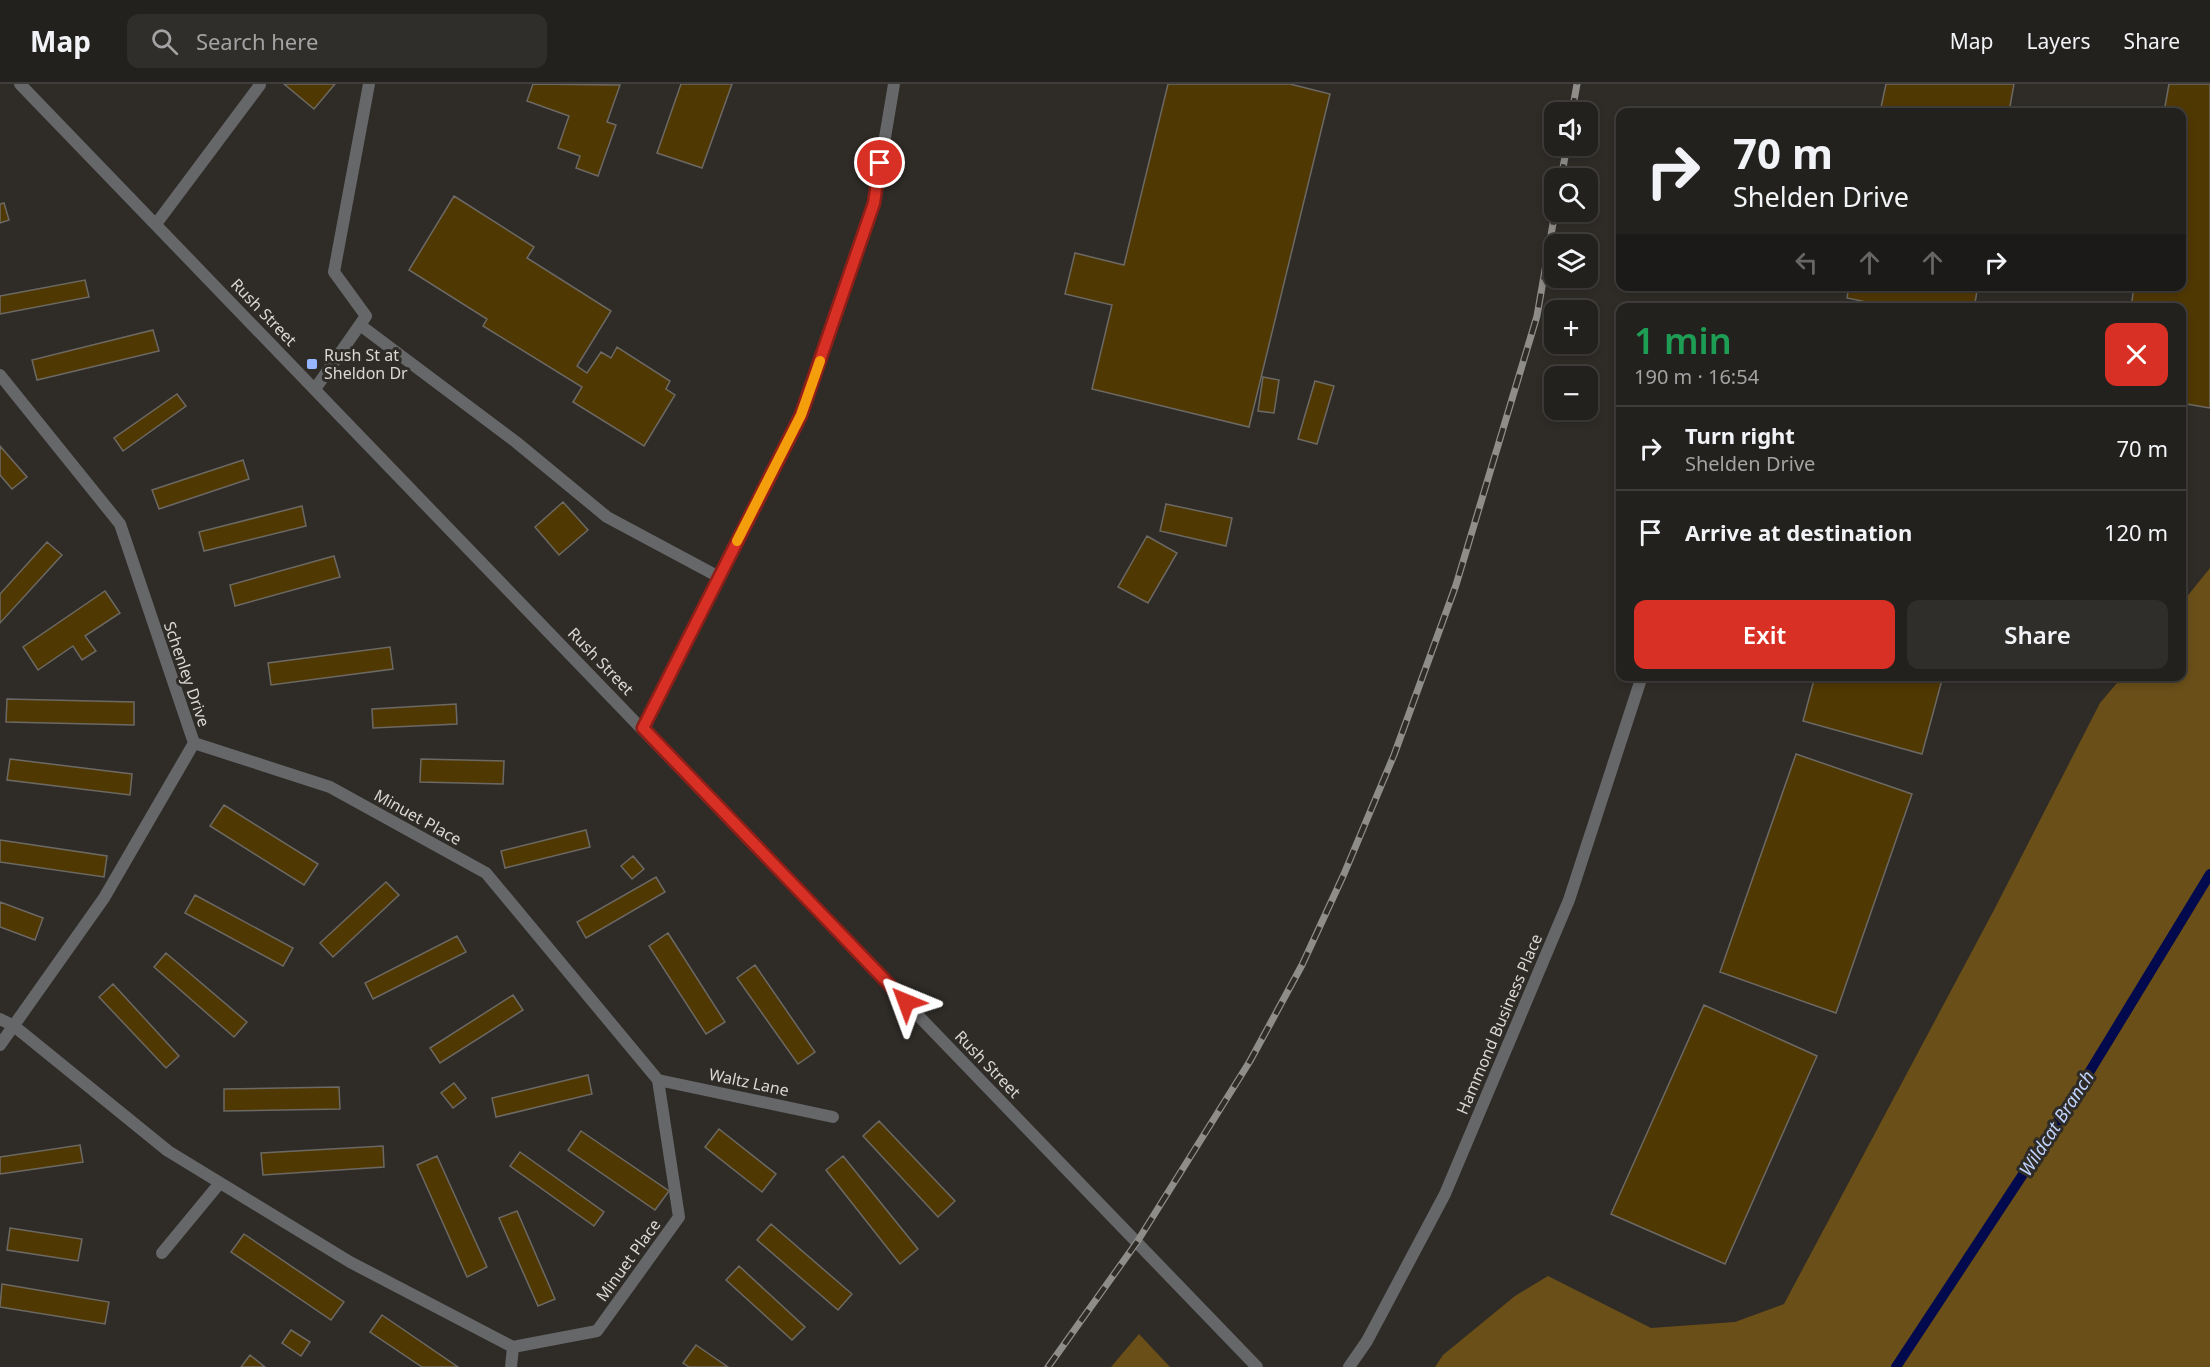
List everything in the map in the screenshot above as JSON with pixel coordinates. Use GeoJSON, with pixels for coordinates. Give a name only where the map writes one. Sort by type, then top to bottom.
{"type":"FeatureCollection","features":[{"type":"Feature","properties":{"kind":"street","name":"Rush Street"},"geometry":{"type":"LineString","coordinates":[[20,84],[1257,1367]]}},
{"type":"Feature","properties":{"kind":"street"},"geometry":{"type":"LineString","coordinates":[[315,389],[366,316],[334,272],[369,84]]}},
{"type":"Feature","properties":{"kind":"street"},"geometry":{"type":"LineString","coordinates":[[643,728],[801,415],[874,203],[894,84]]}},
{"type":"Feature","properties":{"kind":"street"},"geometry":{"type":"LineString","coordinates":[[156,224],[260,85]]}},
{"type":"Feature","properties":{"kind":"street"},"geometry":{"type":"LineString","coordinates":[[360,325],[516,442],[607,517],[719,577]]}},
{"type":"Feature","properties":{"kind":"street","name":"Schenley Drive"},"geometry":{"type":"LineString","coordinates":[[0,375],[120,524],[194,743],[104,898],[0,1045]]}},
{"type":"Feature","properties":{"kind":"street","name":"Hammond Business Place"},"geometry":{"type":"LineString","coordinates":[[1348,1367],[1367,1341],[1445,1194],[1569,900],[1640,681]]}},
{"type":"Feature","properties":{"kind":"street","name":"Minuet Place"},"geometry":{"type":"LineString","coordinates":[[194,743],[330,787],[486,873],[658,1080],[679,1217],[597,1331],[513,1347]]}},
{"type":"Feature","properties":{"kind":"street"},"geometry":{"type":"LineString","coordinates":[[0,1019],[14,1026],[168,1151],[219,1184],[350,1262],[513,1347],[511,1367]]}},
{"type":"Feature","properties":{"kind":"street","name":"Waltz Lane"},"geometry":{"type":"LineString","coordinates":[[658,1080],[832,1117]]}},
{"type":"Feature","properties":{"kind":"street"},"geometry":{"type":"LineString","coordinates":[[162,1253],[219,1184]]}},
{"type":"Feature","properties":{"kind":"shaded area"},"geometry":{"type":"Polygon","coordinates":[[[2210,568],[2210,1367],[1435,1367],[1443,1355],[1515,1296],[1548,1276],[1651,1328],[1735,1322],[1784,1304],[1994,910],[2100,703],[2119,681],[2186,681],[2186,598],[2210,568]]]}},
{"type":"Feature","properties":{"kind":"shaded area"},"geometry":{"type":"Polygon","coordinates":[[[1139,1334],[1170,1367],[1111,1367],[1139,1334]]]}},
{"type":"Feature","properties":{"kind":"building"},"geometry":{"type":"Polygon","coordinates":[[[284,84],[335,84],[314,109],[284,84]]]}},
{"type":"Feature","properties":{"kind":"building"},"geometry":{"type":"Polygon","coordinates":[[[533,84],[620,85],[607,122],[616,125],[598,176],[576,168],[580,156],[558,148],[569,116],[527,101],[533,84]]]}},
{"type":"Feature","properties":{"kind":"building"},"geometry":{"type":"Polygon","coordinates":[[[681,84],[732,84],[702,168],[657,153],[681,84]]]}},
{"type":"Feature","properties":{"kind":"building"},"geometry":{"type":"Polygon","coordinates":[[[1168,84],[1290,84],[1330,94],[1249,427],[1092,389],[1112,305],[1065,294],[1075,253],[1124,265],[1168,84]]]}},
{"type":"Feature","properties":{"kind":"building"},"geometry":{"type":"Polygon","coordinates":[[[1886,84],[2014,84],[2010,108],[1881,108],[1886,84]]]}},
{"type":"Feature","properties":{"kind":"building"},"geometry":{"type":"Polygon","coordinates":[[[2169,84],[2210,84],[2210,408],[2186,404],[2186,303],[2132,303],[2133,291],[2186,291],[2186,108],[2165,108],[2169,84]]]}},
{"type":"Feature","properties":{"kind":"building"},"geometry":{"type":"Polygon","coordinates":[[[454,196],[534,247],[527,258],[611,311],[577,366],[587,373],[601,352],[611,358],[617,347],[670,381],[666,389],[675,395],[644,446],[573,402],[582,387],[483,326],[487,319],[409,270],[454,196]]]}},
{"type":"Feature","properties":{"kind":"building"},"geometry":{"type":"Polygon","coordinates":[[[4,203],[9,220],[0,223],[0,204],[4,203]]]}},
{"type":"Feature","properties":{"kind":"building"},"geometry":{"type":"Polygon","coordinates":[[[85,280],[89,297],[0,314],[0,296],[85,280]]]}},
{"type":"Feature","properties":{"kind":"building"},"geometry":{"type":"Polygon","coordinates":[[[1848,291],[1977,291],[1975,303],[1871,303],[1847,298],[1848,291]]]}},
{"type":"Feature","properties":{"kind":"building"},"geometry":{"type":"Polygon","coordinates":[[[153,330],[159,351],[37,380],[32,360],[153,330]]]}},
{"type":"Feature","properties":{"kind":"building"},"geometry":{"type":"Polygon","coordinates":[[[1263,377],[1279,380],[1274,413],[1258,411],[1263,377]]]}},
{"type":"Feature","properties":{"kind":"building"},"geometry":{"type":"Polygon","coordinates":[[[1315,381],[1334,386],[1317,444],[1298,439],[1315,381]]]}},
{"type":"Feature","properties":{"kind":"building"},"geometry":{"type":"Polygon","coordinates":[[[177,394],[186,406],[123,451],[114,438],[177,394]]]}},
{"type":"Feature","properties":{"kind":"building"},"geometry":{"type":"Polygon","coordinates":[[[0,446],[27,477],[12,489],[0,475],[0,446]]]}},
{"type":"Feature","properties":{"kind":"building"},"geometry":{"type":"Polygon","coordinates":[[[243,460],[249,479],[159,509],[152,490],[243,460]]]}},
{"type":"Feature","properties":{"kind":"building"},"geometry":{"type":"Polygon","coordinates":[[[563,502],[588,530],[559,555],[535,527],[563,502]]]}},
{"type":"Feature","properties":{"kind":"building"},"geometry":{"type":"Polygon","coordinates":[[[1166,504],[1232,518],[1226,546],[1160,531],[1166,504]]]}},
{"type":"Feature","properties":{"kind":"building"},"geometry":{"type":"Polygon","coordinates":[[[302,506],[306,526],[204,551],[199,532],[302,506]]]}},
{"type":"Feature","properties":{"kind":"building"},"geometry":{"type":"Polygon","coordinates":[[[1147,536],[1177,553],[1148,603],[1118,587],[1147,536]]]}},
{"type":"Feature","properties":{"kind":"building"},"geometry":{"type":"Polygon","coordinates":[[[47,542],[62,555],[0,623],[0,594],[47,542]]]}},
{"type":"Feature","properties":{"kind":"building"},"geometry":{"type":"Polygon","coordinates":[[[334,556],[340,577],[235,606],[230,585],[334,556]]]}},
{"type":"Feature","properties":{"kind":"building"},"geometry":{"type":"Polygon","coordinates":[[[105,591],[120,613],[85,636],[96,651],[82,660],[73,646],[38,670],[23,647],[105,591]]]}},
{"type":"Feature","properties":{"kind":"building"},"geometry":{"type":"Polygon","coordinates":[[[390,647],[393,669],[271,685],[268,663],[390,647]]]}},
{"type":"Feature","properties":{"kind":"building"},"geometry":{"type":"Polygon","coordinates":[[[1814,681],[1942,681],[1922,754],[1803,721],[1814,681]]]}},
{"type":"Feature","properties":{"kind":"building"},"geometry":{"type":"Polygon","coordinates":[[[7,699],[134,702],[134,725],[6,722],[7,699]]]}},
{"type":"Feature","properties":{"kind":"building"},"geometry":{"type":"Polygon","coordinates":[[[456,704],[457,724],[373,728],[372,709],[456,704]]]}},
{"type":"Feature","properties":{"kind":"building"},"geometry":{"type":"Polygon","coordinates":[[[1796,754],[1912,794],[1836,1013],[1720,972],[1796,754]]]}},
{"type":"Feature","properties":{"kind":"building"},"geometry":{"type":"Polygon","coordinates":[[[10,759],[132,774],[130,795],[7,780],[10,759]]]}},
{"type":"Feature","properties":{"kind":"building"},"geometry":{"type":"Polygon","coordinates":[[[421,759],[504,761],[503,784],[420,782],[421,759]]]}},
{"type":"Feature","properties":{"kind":"building"},"geometry":{"type":"Polygon","coordinates":[[[224,805],[318,864],[304,885],[210,826],[224,805]]]}},
{"type":"Feature","properties":{"kind":"building"},"geometry":{"type":"Polygon","coordinates":[[[586,830],[590,847],[505,868],[501,851],[586,830]]]}},
{"type":"Feature","properties":{"kind":"building"},"geometry":{"type":"Polygon","coordinates":[[[0,840],[107,856],[104,877],[0,862],[0,840]]]}},
{"type":"Feature","properties":{"kind":"building"},"geometry":{"type":"Polygon","coordinates":[[[633,856],[644,869],[632,879],[621,866],[633,856]]]}},
{"type":"Feature","properties":{"kind":"building"},"geometry":{"type":"Polygon","coordinates":[[[656,877],[665,892],[586,938],[577,922],[656,877]]]}},
{"type":"Feature","properties":{"kind":"building"},"geometry":{"type":"Polygon","coordinates":[[[386,882],[399,895],[333,957],[320,943],[386,882]]]}},
{"type":"Feature","properties":{"kind":"building"},"geometry":{"type":"Polygon","coordinates":[[[195,895],[293,948],[283,966],[185,913],[195,895]]]}},
{"type":"Feature","properties":{"kind":"building"},"geometry":{"type":"Polygon","coordinates":[[[0,902],[43,918],[35,940],[0,927],[0,902]]]}},
{"type":"Feature","properties":{"kind":"building"},"geometry":{"type":"Polygon","coordinates":[[[668,933],[725,1022],[706,1034],[649,946],[668,933]]]}},
{"type":"Feature","properties":{"kind":"building"},"geometry":{"type":"Polygon","coordinates":[[[457,936],[466,952],[373,999],[365,983],[457,936]]]}},
{"type":"Feature","properties":{"kind":"building"},"geometry":{"type":"Polygon","coordinates":[[[166,953],[247,1022],[234,1037],[154,967],[166,953]]]}},
{"type":"Feature","properties":{"kind":"building"},"geometry":{"type":"Polygon","coordinates":[[[755,965],[815,1052],[798,1064],[737,978],[755,965]]]}},
{"type":"Feature","properties":{"kind":"building"},"geometry":{"type":"Polygon","coordinates":[[[113,984],[179,1056],[166,1068],[99,997],[113,984]]]}},
{"type":"Feature","properties":{"kind":"building"},"geometry":{"type":"Polygon","coordinates":[[[513,995],[523,1010],[440,1063],[430,1048],[513,995]]]}},
{"type":"Feature","properties":{"kind":"building"},"geometry":{"type":"Polygon","coordinates":[[[1704,1005],[1817,1056],[1725,1264],[1611,1214],[1704,1005]]]}},
{"type":"Feature","properties":{"kind":"building"},"geometry":{"type":"Polygon","coordinates":[[[588,1075],[592,1094],[496,1117],[492,1098],[588,1075]]]}},
{"type":"Feature","properties":{"kind":"building"},"geometry":{"type":"Polygon","coordinates":[[[454,1083],[466,1098],[453,1108],[441,1093],[454,1083]]]}},
{"type":"Feature","properties":{"kind":"building"},"geometry":{"type":"Polygon","coordinates":[[[339,1087],[340,1109],[224,1111],[224,1089],[339,1087]]]}},
{"type":"Feature","properties":{"kind":"building"},"geometry":{"type":"Polygon","coordinates":[[[879,1121],[955,1201],[938,1217],[863,1136],[879,1121]]]}},
{"type":"Feature","properties":{"kind":"building"},"geometry":{"type":"Polygon","coordinates":[[[719,1129],[776,1174],[762,1192],[705,1147],[719,1129]]]}},
{"type":"Feature","properties":{"kind":"building"},"geometry":{"type":"Polygon","coordinates":[[[581,1131],[669,1191],[655,1210],[568,1150],[581,1131]]]}},
{"type":"Feature","properties":{"kind":"building"},"geometry":{"type":"Polygon","coordinates":[[[80,1145],[83,1162],[0,1174],[0,1157],[80,1145]]]}},
{"type":"Feature","properties":{"kind":"building"},"geometry":{"type":"Polygon","coordinates":[[[383,1146],[384,1167],[263,1175],[261,1153],[383,1146]]]}},
{"type":"Feature","properties":{"kind":"building"},"geometry":{"type":"Polygon","coordinates":[[[520,1152],[604,1212],[594,1226],[510,1166],[520,1152]]]}},
{"type":"Feature","properties":{"kind":"building"},"geometry":{"type":"Polygon","coordinates":[[[437,1156],[487,1267],[467,1277],[417,1165],[437,1156]]]}},
{"type":"Feature","properties":{"kind":"building"},"geometry":{"type":"Polygon","coordinates":[[[843,1156],[918,1249],[900,1264],[826,1170],[843,1156]]]}},
{"type":"Feature","properties":{"kind":"building"},"geometry":{"type":"Polygon","coordinates":[[[517,1211],[555,1299],[538,1306],[499,1218],[517,1211]]]}},
{"type":"Feature","properties":{"kind":"building"},"geometry":{"type":"Polygon","coordinates":[[[771,1224],[852,1294],[838,1310],[757,1240],[771,1224]]]}},
{"type":"Feature","properties":{"kind":"building"},"geometry":{"type":"Polygon","coordinates":[[[10,1228],[82,1239],[78,1261],[7,1250],[10,1228]]]}},
{"type":"Feature","properties":{"kind":"building"},"geometry":{"type":"Polygon","coordinates":[[[244,1234],[344,1302],[331,1320],[231,1252],[244,1234]]]}},
{"type":"Feature","properties":{"kind":"building"},"geometry":{"type":"Polygon","coordinates":[[[739,1266],[805,1327],[792,1340],[726,1280],[739,1266]]]}},
{"type":"Feature","properties":{"kind":"building"},"geometry":{"type":"Polygon","coordinates":[[[2,1284],[109,1302],[105,1324],[0,1307],[2,1284]]]}},
{"type":"Feature","properties":{"kind":"building"},"geometry":{"type":"Polygon","coordinates":[[[382,1315],[458,1367],[422,1367],[370,1332],[382,1315]]]}},
{"type":"Feature","properties":{"kind":"building"},"geometry":{"type":"Polygon","coordinates":[[[291,1330],[310,1342],[301,1356],[282,1343],[291,1330]]]}},
{"type":"Feature","properties":{"kind":"building"},"geometry":{"type":"Polygon","coordinates":[[[696,1345],[728,1367],[689,1367],[683,1363],[696,1345]]]}},
{"type":"Feature","properties":{"kind":"building"},"geometry":{"type":"Polygon","coordinates":[[[250,1355],[265,1367],[241,1367],[250,1355]]]}},
{"type":"Feature","properties":{"kind":"waterway","name":"Wildcat Branch"},"geometry":{"type":"LineString","coordinates":[[1896,1367],[2076,1094],[2210,874]]}},
{"type":"Feature","properties":{"kind":"railway"},"geometry":{"type":"LineString","coordinates":[[1574,102],[1577,84]]}},
{"type":"Feature","properties":{"kind":"railway"},"geometry":{"type":"LineString","coordinates":[[1563,168],[1565,156]]}},
{"type":"Feature","properties":{"kind":"railway"},"geometry":{"type":"LineString","coordinates":[[1048,1367],[1137,1242],[1250,1061],[1302,965],[1344,874],[1394,755],[1456,585],[1537,316],[1553,222]]}},
{"type":"Feature","properties":{"kind":"slow traffic"},"geometry":{"type":"LineString","coordinates":[[737,541],[801,415],[820,361]]}},
{"type":"Feature","properties":{"kind":"place","name":"Rush St at Sheldon Dr"},"geometry":{"type":"Point","coordinates":[312,364]}},
{"type":"Feature","properties":{"kind":"route"},"geometry":{"type":"LineString","coordinates":[[880,163],[874,203],[801,415],[643,728],[906,1002]]}}]}
